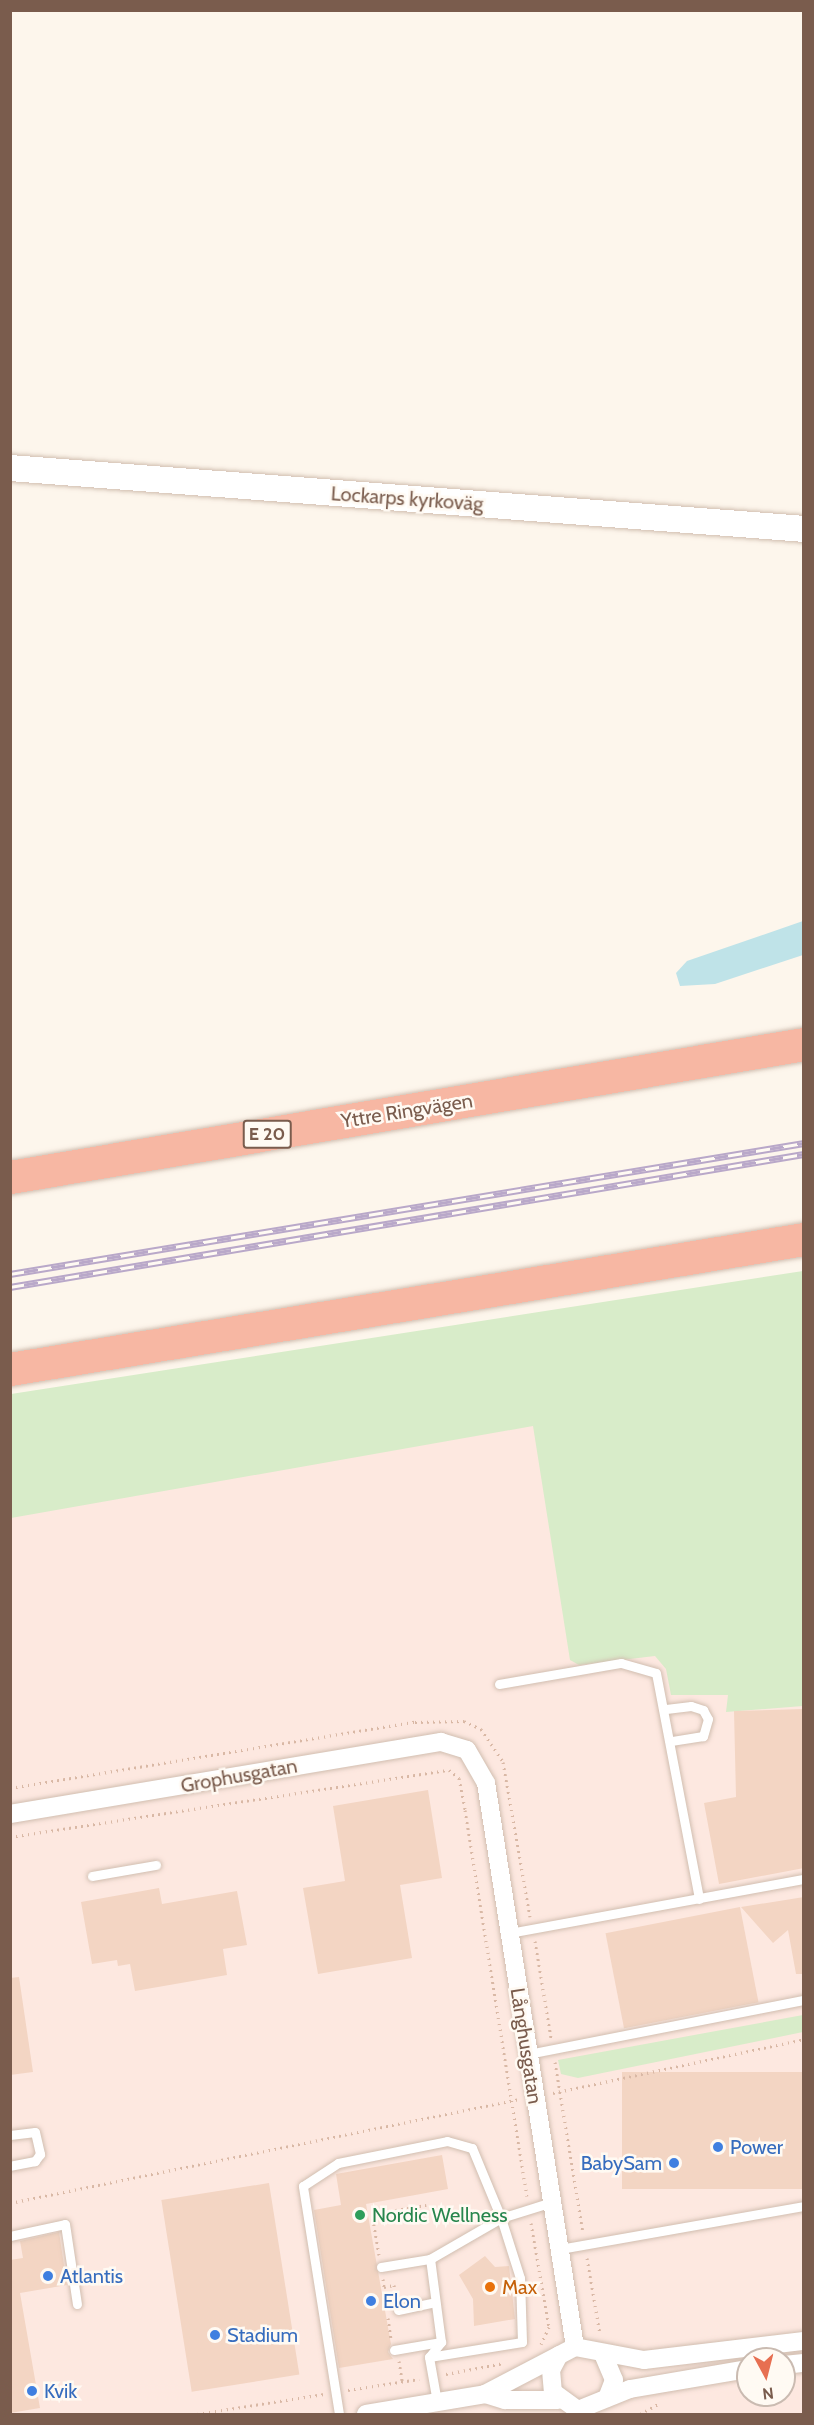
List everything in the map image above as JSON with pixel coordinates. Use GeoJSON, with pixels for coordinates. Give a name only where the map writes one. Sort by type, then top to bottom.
{"type":"FeatureCollection","features":[{"type":"Feature","properties":{"kind":"highway"},"geometry":{"type":"LineString","coordinates":[[524,1091],[804,1028]]}},
{"type":"Feature","properties":{"kind":"highway","name":"Yttre Ringvägen"},"geometry":{"type":"LineString","coordinates":[[10,1177],[804,1044]]}},
{"type":"Feature","properties":{"kind":"highway"},"geometry":{"type":"LineString","coordinates":[[10,1369],[804,1239]]}},
{"type":"Feature","properties":{"kind":"highway"},"geometry":{"type":"LineString","coordinates":[[384,1307],[804,1257]]}},
{"type":"Feature","properties":{"kind":"street","name":"Lockarps kyrkoväg"},"geometry":{"type":"LineString","coordinates":[[10,468],[804,529]]}},
{"type":"Feature","properties":{"kind":"street","name":"Grophusgatan"},"geometry":{"type":"LineString","coordinates":[[10,1814],[441,1742],[467,1750]]}},
{"type":"Feature","properties":{"kind":"street","name":"Långhusgatan"},"geometry":{"type":"LineString","coordinates":[[467,1750],[486,1783],[534,2098],[560,2249],[567,2351]]}},
{"type":"Feature","properties":{"kind":"street"},"geometry":{"type":"LineString","coordinates":[[366,2415],[485,2394],[567,2351],[644,2360],[804,2341]]}},
{"type":"Feature","properties":{"kind":"street"},"geometry":{"type":"LineString","coordinates":[[563,2406],[550,2379],[567,2351]]}},
{"type":"Feature","properties":{"kind":"street"},"geometry":{"type":"LineString","coordinates":[[603,2354],[614,2380],[606,2404]]}},
{"type":"Feature","properties":{"kind":"street"},"geometry":{"type":"LineString","coordinates":[[485,2394],[506,2400],[588,2410],[659,2383],[736,2371]]}},
{"type":"Feature","properties":{"kind":"lane"},"geometry":{"type":"LineString","coordinates":[[499,1684],[634,1663],[656,1673],[666,1709],[699,1899]]}},
{"type":"Feature","properties":{"kind":"lane"},"geometry":{"type":"LineString","coordinates":[[666,1709],[691,1706],[703,1710],[708,1719],[703,1736],[672,1741]]}},
{"type":"Feature","properties":{"kind":"lane"},"geometry":{"type":"LineString","coordinates":[[92,1876],[156,1865]]}},
{"type":"Feature","properties":{"kind":"lane"},"geometry":{"type":"LineString","coordinates":[[508,1933],[804,1879]]}},
{"type":"Feature","properties":{"kind":"lane"},"geometry":{"type":"LineString","coordinates":[[528,2054],[804,2000]]}},
{"type":"Feature","properties":{"kind":"lane"},"geometry":{"type":"LineString","coordinates":[[10,2135],[36,2132],[40,2154],[35,2161],[10,2166]]}},
{"type":"Feature","properties":{"kind":"lane"},"geometry":{"type":"LineString","coordinates":[[339,2415],[303,2186],[338,2163],[447,2141],[472,2148],[501,2218],[520,2278],[522,2342],[429,2357]]}},
{"type":"Feature","properties":{"kind":"lane"},"geometry":{"type":"LineString","coordinates":[[381,2266],[430,2259],[501,2218],[528,2206],[552,2202]]}},
{"type":"Feature","properties":{"kind":"lane"},"geometry":{"type":"LineString","coordinates":[[560,2249],[804,2206]]}},
{"type":"Feature","properties":{"kind":"lane"},"geometry":{"type":"LineString","coordinates":[[10,2236],[65,2224],[77,2304]]}},
{"type":"Feature","properties":{"kind":"lane"},"geometry":{"type":"LineString","coordinates":[[430,2259],[441,2342],[429,2357],[437,2402]]}},
{"type":"Feature","properties":{"kind":"lane"},"geometry":{"type":"LineString","coordinates":[[398,2310],[435,2302]]}},
{"type":"Feature","properties":{"kind":"lane"},"geometry":{"type":"LineString","coordinates":[[397,2354],[441,2342]]}},
{"type":"Feature","properties":{"kind":"path"},"geometry":{"type":"LineString","coordinates":[[10,1788],[415,1722],[464,1721],[481,1729],[503,1762],[603,2354]]}},
{"type":"Feature","properties":{"kind":"path"},"geometry":{"type":"LineString","coordinates":[[10,1837],[449,1770],[459,1778],[549,2327],[534,2352]]}},
{"type":"Feature","properties":{"kind":"path"},"geometry":{"type":"LineString","coordinates":[[10,2202],[512,2100],[534,2098],[804,2038]]}},
{"type":"Feature","properties":{"kind":"path"},"geometry":{"type":"LineString","coordinates":[[397,2354],[402,2382]]}},
{"type":"Feature","properties":{"kind":"path"},"geometry":{"type":"LineString","coordinates":[[197,2415],[510,2362]]}},
{"type":"Feature","properties":{"kind":"shaded area"},"geometry":{"type":"Polygon","coordinates":[[[803,1288],[803,2414],[11,2414],[11,1420],[803,1288]]]}},
{"type":"Feature","properties":{"kind":"green space"},"geometry":{"type":"Polygon","coordinates":[[[803,1271],[803,1706],[726,1712],[728,1695],[671,1695],[666,1669],[655,1656],[579,1665],[570,1660],[533,1426],[11,1518],[11,1394],[803,1271]]]}},
{"type":"Feature","properties":{"kind":"green space"},"geometry":{"type":"Polygon","coordinates":[[[803,2015],[803,2032],[578,2078],[561,2074],[558,2060],[803,2015]]]}},
{"type":"Feature","properties":{"kind":"water"},"geometry":{"type":"Polygon","coordinates":[[[803,921],[803,955],[715,984],[680,986],[676,973],[687,961],[803,921]]]}},
{"type":"Feature","properties":{"kind":"building"},"geometry":{"type":"Polygon","coordinates":[[[804,1709],[804,1868],[719,1884],[704,1803],[736,1797],[734,1711],[804,1709]]]}},
{"type":"Feature","properties":{"kind":"building"},"geometry":{"type":"Polygon","coordinates":[[[428,1790],[442,1878],[400,1885],[412,1958],[318,1974],[303,1888],[345,1881],[333,1806],[428,1790]]]}},
{"type":"Feature","properties":{"kind":"building"},"geometry":{"type":"Polygon","coordinates":[[[159,1888],[162,1904],[237,1891],[247,1945],[223,1949],[227,1975],[135,1991],[130,1964],[118,1966],[117,1960],[92,1964],[81,1902],[159,1888]]]}},
{"type":"Feature","properties":{"kind":"building"},"geometry":{"type":"Polygon","coordinates":[[[804,1897],[804,1974],[796,1974],[788,1930],[773,1943],[741,1907],[804,1897]]]}},
{"type":"Feature","properties":{"kind":"building"},"geometry":{"type":"Polygon","coordinates":[[[740,1907],[759,2002],[624,2028],[606,1933],[740,1907]]]}},
{"type":"Feature","properties":{"kind":"building"},"geometry":{"type":"Polygon","coordinates":[[[19,1977],[33,2072],[10,2075],[10,1978],[19,1977]]]}},
{"type":"Feature","properties":{"kind":"building","name":"Power"},"geometry":{"type":"Polygon","coordinates":[[[622,2072],[804,2072],[804,2189],[622,2189],[622,2072]]]}},
{"type":"Feature","properties":{"kind":"building"},"geometry":{"type":"Polygon","coordinates":[[[442,2155],[448,2189],[366,2204],[391,2344],[388,2352],[393,2359],[339,2368],[314,2210],[341,2205],[336,2174],[442,2155]]]}},
{"type":"Feature","properties":{"kind":"building"},"geometry":{"type":"Polygon","coordinates":[[[269,2183],[299,2375],[192,2392],[161,2200],[269,2183]]]}},
{"type":"Feature","properties":{"kind":"building"},"geometry":{"type":"Polygon","coordinates":[[[59,2232],[67,2285],[20,2293],[40,2408],[10,2413],[10,2260],[23,2258],[20,2241],[59,2232]]]}},
{"type":"Feature","properties":{"kind":"building","name":"Max"},"geometry":{"type":"Polygon","coordinates":[[[485,2256],[495,2267],[509,2266],[515,2319],[474,2326],[473,2299],[459,2275],[485,2256]]]}},
{"type":"Feature","properties":{"kind":"railway"},"geometry":{"type":"LineString","coordinates":[[10,1274],[804,1143]]}},
{"type":"Feature","properties":{"kind":"railway"},"geometry":{"type":"LineString","coordinates":[[10,1287],[804,1154]]}},
{"type":"Feature","properties":{"kind":"place","name":"Power"},"geometry":{"type":"Point","coordinates":[718,2147]}},
{"type":"Feature","properties":{"kind":"place","name":"BabySam"},"geometry":{"type":"Point","coordinates":[674,2163]}},
{"type":"Feature","properties":{"kind":"place","name":"Nordic Wellness"},"geometry":{"type":"Point","coordinates":[360,2215]}},
{"type":"Feature","properties":{"kind":"place","name":"Atlantis"},"geometry":{"type":"Point","coordinates":[48,2276]}},
{"type":"Feature","properties":{"kind":"place","name":"Max"},"geometry":{"type":"Point","coordinates":[490,2287]}},
{"type":"Feature","properties":{"kind":"place","name":"Elon"},"geometry":{"type":"Point","coordinates":[371,2301]}},
{"type":"Feature","properties":{"kind":"place","name":"Stadium"},"geometry":{"type":"Point","coordinates":[215,2335]}},
{"type":"Feature","properties":{"kind":"place","name":"Kvik"},"geometry":{"type":"Point","coordinates":[32,2391]}}]}
